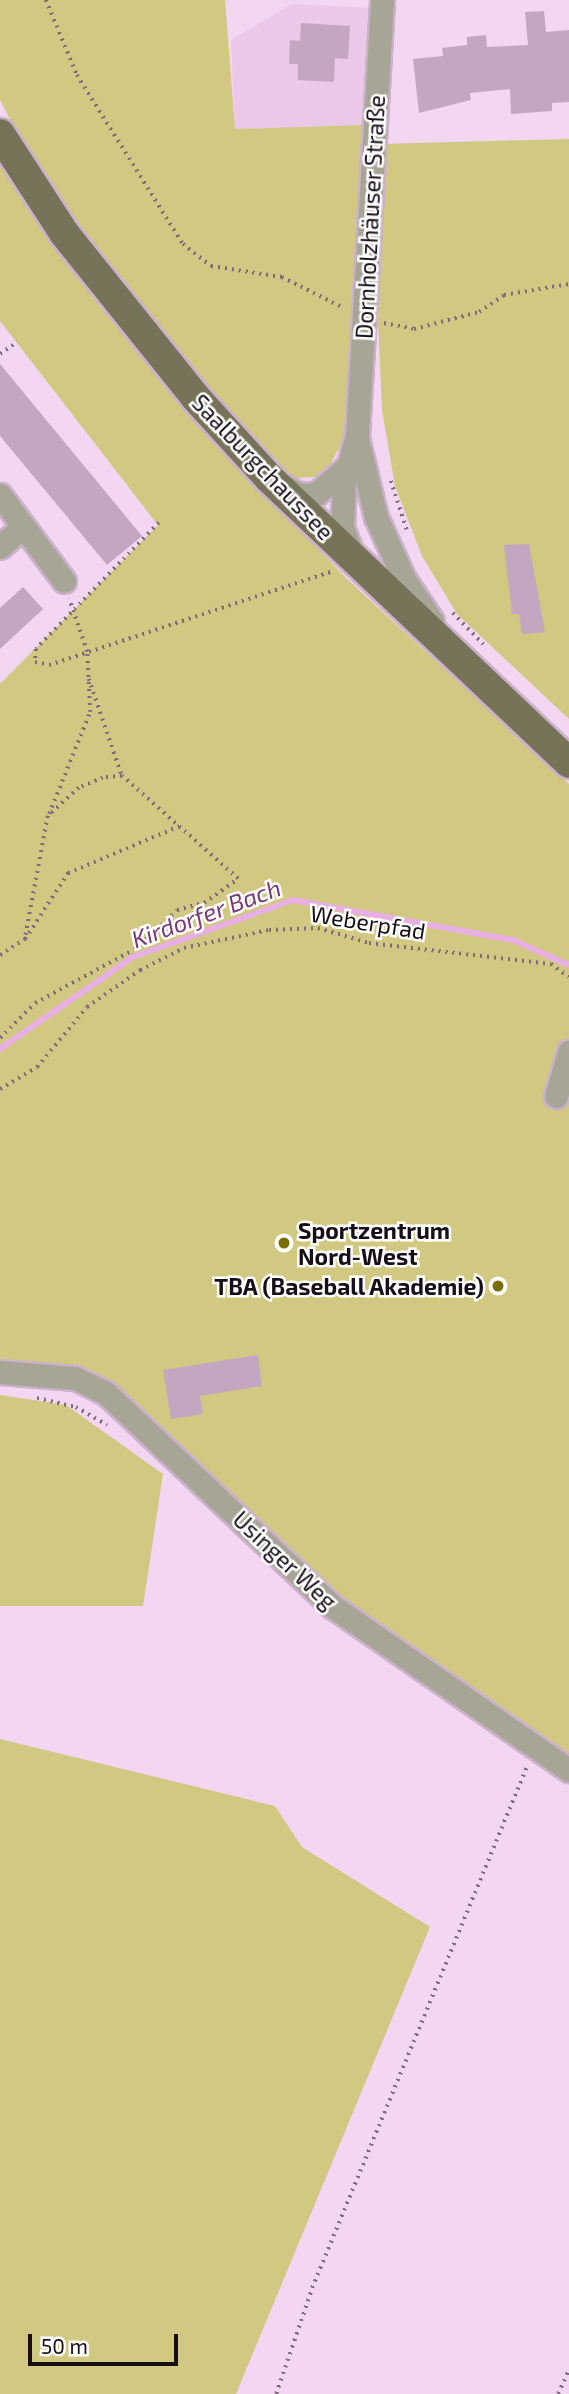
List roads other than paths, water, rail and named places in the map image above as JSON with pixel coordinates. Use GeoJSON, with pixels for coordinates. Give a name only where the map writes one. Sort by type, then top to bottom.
{"type":"FeatureCollection","features":[{"type":"Feature","properties":{"kind":"main road","name":"Saalburgchaussee"},"geometry":{"type":"LineString","coordinates":[[0,134],[149,346],[269,478],[569,763]]}},
{"type":"Feature","properties":{"kind":"street","name":"Dornholzhäuser Straße"},"geometry":{"type":"LineString","coordinates":[[358,563],[342,528],[347,467],[357,435],[376,316],[383,0]]}},
{"type":"Feature","properties":{"kind":"street","name":"Dornholzhäuser Straße"},"geometry":{"type":"LineString","coordinates":[[357,435],[376,517],[404,579],[459,661]]}},
{"type":"Feature","properties":{"kind":"street"},"geometry":{"type":"LineString","coordinates":[[269,478],[300,495],[316,494],[347,467]]}},
{"type":"Feature","properties":{"kind":"street"},"geometry":{"type":"LineString","coordinates":[[0,495],[64,581]]}},
{"type":"Feature","properties":{"kind":"street"},"geometry":{"type":"LineString","coordinates":[[0,547],[22,527]]}},
{"type":"Feature","properties":{"kind":"street"},"geometry":{"type":"LineString","coordinates":[[556,1096],[569,1052]]}},
{"type":"Feature","properties":{"kind":"street","name":"Usinger Weg"},"geometry":{"type":"LineString","coordinates":[[0,1372],[75,1378],[106,1393],[332,1606],[569,1770]]}},
{"type":"Feature","properties":{"kind":"waterway","name":"Kirdorfer Bach"},"geometry":{"type":"LineString","coordinates":[[0,1049],[133,957],[293,900],[513,940],[569,965]]}},
{"type":"Feature","properties":{"kind":"place","name":"Sportzentrum Nord-West"},"geometry":{"type":"Point","coordinates":[284,1243]}},
{"type":"Feature","properties":{"kind":"place","name":"TBA (Baseball Akademie)"},"geometry":{"type":"Point","coordinates":[498,1286]}}]}
